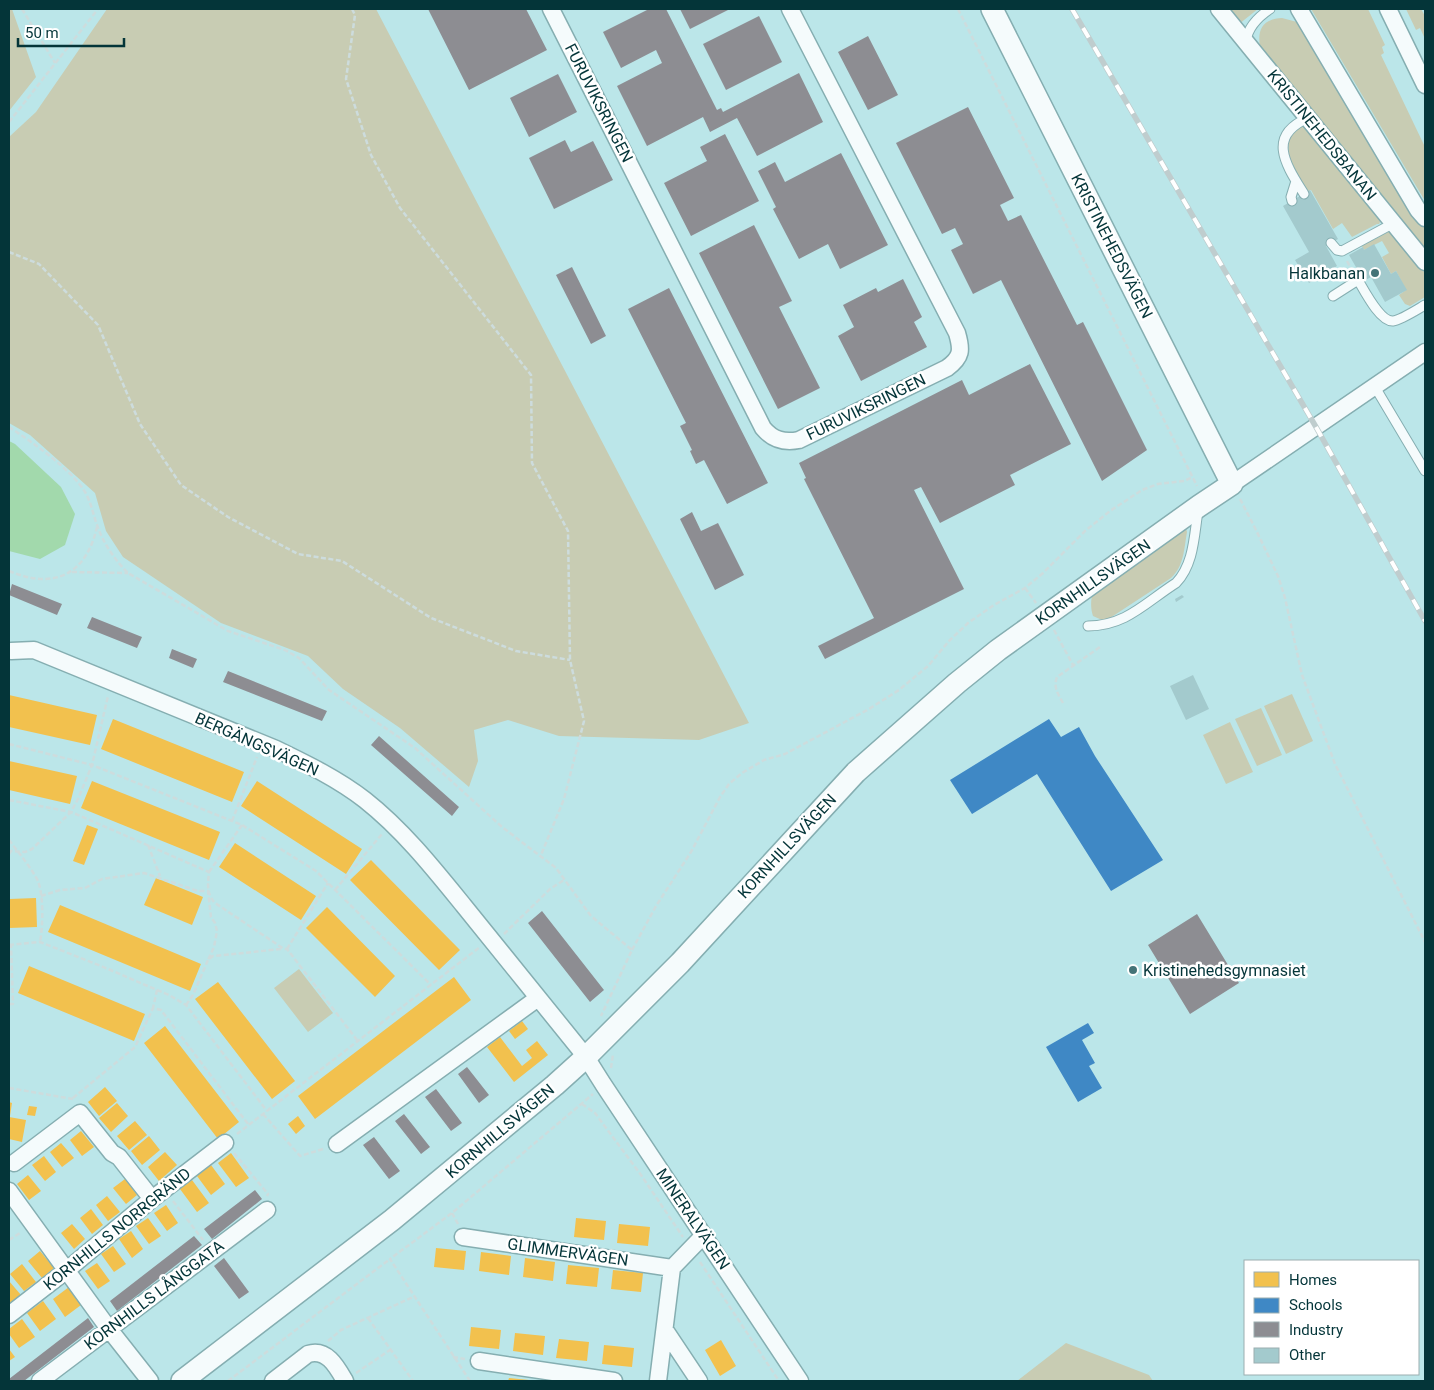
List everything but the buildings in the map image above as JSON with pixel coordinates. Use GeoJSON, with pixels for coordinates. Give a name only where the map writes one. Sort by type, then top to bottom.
{"type":"FeatureCollection","features":[{"type":"Feature","properties":{"kind":"street","name":"FURUVIKSRINGEN"},"geometry":{"type":"LineString","coordinates":[[551,9],[763,428],[772,438],[792,441],[800,440],[947,368],[958,358],[960,353],[957,333],[790,9]]}},
{"type":"Feature","properties":{"kind":"street","name":"KRISTINEHEDSVÄGEN"},"geometry":{"type":"LineString","coordinates":[[992,9],[1232,484]]}},
{"type":"Feature","properties":{"kind":"street","name":"KRISTINEHEDSBANAN"},"geometry":{"type":"LineString","coordinates":[[1219,9],[1425,262]]}},
{"type":"Feature","properties":{"kind":"street","name":"KRISTINEHEDSBANAN"},"geometry":{"type":"LineString","coordinates":[[1299,9],[1418,210],[1425,218]]}},
{"type":"Feature","properties":{"kind":"street"},"geometry":{"type":"LineString","coordinates":[[1388,9],[1425,85]]}},
{"type":"Feature","properties":{"kind":"street","name":"KORNHILLSVÄGEN"},"geometry":{"type":"LineString","coordinates":[[182,1381],[392,1220],[555,1085],[586,1057],[680,963],[863,766],[957,683],[998,650],[1202,504],[1425,352]]}},
{"type":"Feature","properties":{"kind":"street","name":"BERGÄNGSVÄGEN"},"geometry":{"type":"LineString","coordinates":[[11,651],[34,650],[262,743],[314,768],[364,799],[391,823],[434,868],[586,1057]]}},
{"type":"Feature","properties":{"kind":"street"},"geometry":{"type":"LineString","coordinates":[[337,1144],[538,998]]}},
{"type":"Feature","properties":{"kind":"street","name":"MINERALVÄGEN"},"geometry":{"type":"LineString","coordinates":[[586,1057],[800,1381]]}},
{"type":"Feature","properties":{"kind":"street"},"geometry":{"type":"LineString","coordinates":[[10,1163],[80,1114],[112,1153],[119,1157],[158,1195]]}},
{"type":"Feature","properties":{"kind":"street","name":"KORNHILLS NORRGRÄND"},"geometry":{"type":"LineString","coordinates":[[9,1315],[225,1143]]}},
{"type":"Feature","properties":{"kind":"street"},"geometry":{"type":"LineString","coordinates":[[9,1191],[109,1329],[150,1381]]}},
{"type":"Feature","properties":{"kind":"street","name":"KORNHILLS LÅNGGATA"},"geometry":{"type":"LineString","coordinates":[[40,1381],[267,1210]]}},
{"type":"Feature","properties":{"kind":"street"},"geometry":{"type":"LineString","coordinates":[[658,1381],[672,1268],[704,1235]]}},
{"type":"Feature","properties":{"kind":"street","name":"GLIMMERVÄGEN"},"geometry":{"type":"LineString","coordinates":[[464,1237],[672,1268]]}},
{"type":"Feature","properties":{"kind":"street"},"geometry":{"type":"LineString","coordinates":[[665,1330],[698,1381]]}},
{"type":"Feature","properties":{"kind":"street"},"geometry":{"type":"LineString","coordinates":[[273,1381],[308,1354],[320,1353],[324,1354],[331,1361],[345,1381]]}},
{"type":"Feature","properties":{"kind":"street"},"geometry":{"type":"LineString","coordinates":[[479,1361],[614,1381]]}},
{"type":"Feature","properties":{"kind":"lane"},"geometry":{"type":"LineString","coordinates":[[1246,42],[1247,33],[1252,24],[1270,9]]}},
{"type":"Feature","properties":{"kind":"lane"},"geometry":{"type":"LineString","coordinates":[[1304,194],[1283,154],[1288,130],[1295,124],[1308,118]]}},
{"type":"Feature","properties":{"kind":"lane"},"geometry":{"type":"LineString","coordinates":[[1292,201],[1291,197],[1296,181]]}},
{"type":"Feature","properties":{"kind":"lane"},"geometry":{"type":"LineString","coordinates":[[1331,243],[1337,250],[1342,251],[1394,224]]}},
{"type":"Feature","properties":{"kind":"lane"},"geometry":{"type":"LineString","coordinates":[[1333,296],[1358,280],[1385,319],[1393,321],[1425,305]]}},
{"type":"Feature","properties":{"kind":"lane"},"geometry":{"type":"LineString","coordinates":[[1375,387],[1425,471]]}},
{"type":"Feature","properties":{"kind":"lane"},"geometry":{"type":"LineString","coordinates":[[1088,626],[1100,626],[1125,618],[1176,583],[1183,576],[1192,549],[1202,504]]}},
{"type":"Feature","properties":{"kind":"path"},"geometry":{"type":"LineString","coordinates":[[22,9],[55,63]]}},
{"type":"Feature","properties":{"kind":"path"},"geometry":{"type":"LineString","coordinates":[[9,122],[98,9]]}},
{"type":"Feature","properties":{"kind":"path"},"geometry":{"type":"LineString","coordinates":[[352,9],[355,15],[346,79],[371,155],[400,208],[531,375],[532,463],[568,531],[570,660],[584,721],[564,799],[541,856]]}},
{"type":"Feature","properties":{"kind":"path"},"geometry":{"type":"LineString","coordinates":[[958,9],[1193,477],[1202,504]]}},
{"type":"Feature","properties":{"kind":"path"},"geometry":{"type":"LineString","coordinates":[[1342,251],[1358,280]]}},
{"type":"Feature","properties":{"kind":"path"},"geometry":{"type":"LineString","coordinates":[[9,252],[39,264],[98,325],[140,424],[181,484],[228,517],[298,554],[342,561],[431,618],[516,651],[570,660]]}},
{"type":"Feature","properties":{"kind":"path"},"geometry":{"type":"LineString","coordinates":[[9,427],[49,457],[77,482],[91,504],[97,527],[117,562],[128,573],[228,631],[285,650],[299,658],[329,690],[415,748],[502,827],[556,868],[592,916],[632,950]]}},
{"type":"Feature","properties":{"kind":"path"},"geometry":{"type":"LineString","coordinates":[[228,1381],[460,1206],[582,1104],[603,1084],[610,1075],[615,1046],[601,1026],[601,1016],[632,950],[656,906],[691,852],[720,796],[730,784],[742,773],[764,760],[785,754],[869,710],[899,690],[928,666],[949,641],[968,624],[994,604],[1025,588],[1043,573],[1085,531],[1110,511],[1142,490],[1158,484],[1184,481],[1193,477]]}},
{"type":"Feature","properties":{"kind":"path"},"geometry":{"type":"LineString","coordinates":[[1232,484],[1278,576],[1285,598],[1302,675],[1335,764],[1425,942]]}},
{"type":"Feature","properties":{"kind":"path"},"geometry":{"type":"LineString","coordinates":[[9,571],[35,579],[61,576],[70,572],[88,555],[97,527]]}},
{"type":"Feature","properties":{"kind":"path"},"geometry":{"type":"LineString","coordinates":[[70,572],[128,573]]}},
{"type":"Feature","properties":{"kind":"path"},"geometry":{"type":"LineString","coordinates":[[1063,703],[1055,688],[1057,677],[1100,647]]}},
{"type":"Feature","properties":{"kind":"path"},"geometry":{"type":"LineString","coordinates":[[9,851],[25,852],[32,849],[71,812],[92,765],[111,682]]}},
{"type":"Feature","properties":{"kind":"path"},"geometry":{"type":"LineString","coordinates":[[232,821],[262,743]]}},
{"type":"Feature","properties":{"kind":"path"},"geometry":{"type":"LineString","coordinates":[[9,744],[92,765],[242,825],[316,871],[431,985]]}},
{"type":"Feature","properties":{"kind":"path"},"geometry":{"type":"LineString","coordinates":[[9,800],[71,812],[209,872]]}},
{"type":"Feature","properties":{"kind":"path"},"geometry":{"type":"LineString","coordinates":[[335,890],[391,823]]}},
{"type":"Feature","properties":{"kind":"path"},"geometry":{"type":"LineString","coordinates":[[186,1005],[193,995],[214,947],[216,931],[215,923],[211,916],[208,891],[209,872],[242,825]]}},
{"type":"Feature","properties":{"kind":"path"},"geometry":{"type":"LineString","coordinates":[[9,840],[37,880],[41,896],[42,931],[40,942]]}},
{"type":"Feature","properties":{"kind":"path"},"geometry":{"type":"LineString","coordinates":[[148,845],[160,878]]}},
{"type":"Feature","properties":{"kind":"path"},"geometry":{"type":"LineString","coordinates":[[41,896],[60,890],[85,888],[102,878],[144,873],[198,891],[208,891]]}},
{"type":"Feature","properties":{"kind":"path"},"geometry":{"type":"LineString","coordinates":[[267,1210],[268,1194],[225,1143],[491,939],[500,937],[550,889],[564,880]]}},
{"type":"Feature","properties":{"kind":"path"},"geometry":{"type":"LineString","coordinates":[[286,949],[328,883]]}},
{"type":"Feature","properties":{"kind":"path"},"geometry":{"type":"LineString","coordinates":[[208,891],[215,903],[286,949],[357,1040]]}},
{"type":"Feature","properties":{"kind":"path"},"geometry":{"type":"LineString","coordinates":[[9,1004],[13,1004],[10,945],[40,942],[169,994],[186,1005],[267,1111]]}},
{"type":"Feature","properties":{"kind":"path"},"geometry":{"type":"LineString","coordinates":[[208,960],[218,954],[286,949]]}},
{"type":"Feature","properties":{"kind":"path"},"geometry":{"type":"LineString","coordinates":[[9,1088],[73,1098],[135,1047],[153,1008],[157,990]]}},
{"type":"Feature","properties":{"kind":"path"},"geometry":{"type":"LineString","coordinates":[[153,1008],[161,1010],[248,1124]]}},
{"type":"Feature","properties":{"kind":"path"},"geometry":{"type":"LineString","coordinates":[[73,1098],[80,1114]]}},
{"type":"Feature","properties":{"kind":"path"},"geometry":{"type":"LineString","coordinates":[[263,1114],[300,1156],[337,1144]]}},
{"type":"Feature","properties":{"kind":"path"},"geometry":{"type":"LineString","coordinates":[[158,1195],[212,1251]]}},
{"type":"Feature","properties":{"kind":"path"},"geometry":{"type":"LineString","coordinates":[[390,1260],[470,1381]]}},
{"type":"Feature","properties":{"kind":"path"},"geometry":{"type":"LineString","coordinates":[[320,1353],[327,1341],[341,1330],[413,1297]]}},
{"type":"Feature","properties":{"kind":"path"},"geometry":{"type":"LineString","coordinates":[[368,1318],[413,1381]]}},
{"type":"Feature","properties":{"kind":"path"},"geometry":{"type":"LineString","coordinates":[[345,1381],[390,1350]]}},
{"type":"Feature","properties":{"kind":"shaded area"},"geometry":{"type":"Polygon","coordinates":[[[9,9],[12,9],[36,77],[9,111],[9,9]]]}},
{"type":"Feature","properties":{"kind":"shaded area"},"geometry":{"type":"Polygon","coordinates":[[[107,9],[376,9],[749,723],[699,740],[559,736],[508,720],[474,730],[478,761],[469,787],[400,728],[343,689],[308,656],[221,623],[123,557],[106,531],[95,493],[30,435],[9,423],[9,137],[36,112],[107,9]]]}},
{"type":"Feature","properties":{"kind":"shaded area"},"geometry":{"type":"Polygon","coordinates":[[[1226,9],[1258,9],[1239,24],[1226,9]]]}},
{"type":"Feature","properties":{"kind":"shaded area"},"geometry":{"type":"Polygon","coordinates":[[[1311,9],[1368,9],[1385,45],[1382,47],[1384,53],[1381,55],[1425,147],[1425,201],[1311,9]]]}},
{"type":"Feature","properties":{"kind":"shaded area"},"geometry":{"type":"Polygon","coordinates":[[[1406,9],[1421,9],[1425,16],[1425,39],[1420,28],[1416,30],[1406,9]]]}},
{"type":"Feature","properties":{"kind":"shaded area"},"geometry":{"type":"Polygon","coordinates":[[[1282,18],[1297,22],[1404,203],[1425,226],[1425,254],[1260,47],[1259,41],[1263,26],[1270,20],[1282,18]]]}},
{"type":"Feature","properties":{"kind":"shaded area"},"geometry":{"type":"Polygon","coordinates":[[[1305,126],[1381,220],[1379,224],[1352,237],[1342,223],[1333,229],[1311,190],[1308,191],[1300,179],[1290,159],[1288,145],[1290,138],[1296,130],[1305,126]]]}},
{"type":"Feature","properties":{"kind":"shaded area"},"geometry":{"type":"Polygon","coordinates":[[[1391,232],[1425,273],[1425,297],[1410,306],[1405,304],[1399,295],[1406,290],[1396,271],[1391,274],[1382,257],[1389,253],[1382,241],[1364,250],[1362,246],[1391,232]]]}},
{"type":"Feature","properties":{"kind":"shaded area"},"geometry":{"type":"Polygon","coordinates":[[[9,441],[15,444],[61,487],[75,514],[65,545],[40,559],[9,551],[9,441]]]}},
{"type":"Feature","properties":{"kind":"shaded area"},"geometry":{"type":"Polygon","coordinates":[[[1186,528],[1183,557],[1179,568],[1171,578],[1110,618],[1102,620],[1093,616],[1091,603],[1093,591],[1186,528]]]}},
{"type":"Feature","properties":{"kind":"shaded area"},"geometry":{"type":"Polygon","coordinates":[[[1292,694],[1313,741],[1286,754],[1264,706],[1292,694]]]}},
{"type":"Feature","properties":{"kind":"shaded area"},"geometry":{"type":"Polygon","coordinates":[[[1261,708],[1282,755],[1257,766],[1235,719],[1261,708]]]}},
{"type":"Feature","properties":{"kind":"shaded area"},"geometry":{"type":"Polygon","coordinates":[[[1230,722],[1253,772],[1226,784],[1203,735],[1230,722]]]}},
{"type":"Feature","properties":{"kind":"shaded area"},"geometry":{"type":"Polygon","coordinates":[[[299,969],[333,1013],[308,1032],[274,988],[299,969]]]}},
{"type":"Feature","properties":{"kind":"shaded area"},"geometry":{"type":"Polygon","coordinates":[[[1066,1343],[1149,1375],[1153,1381],[1017,1381],[1066,1343]]]}},
{"type":"Feature","properties":{"kind":"railway"},"geometry":{"type":"LineString","coordinates":[[1072,9],[1316,427],[1425,621]]}},
{"type":"Feature","properties":{"kind":"place","name":"Halkbanan"},"geometry":{"type":"Point","coordinates":[1375,273]}},
{"type":"Feature","properties":{"kind":"place","name":"Kristinehedsgymnasiet"},"geometry":{"type":"Point","coordinates":[1133,970]}}]}
